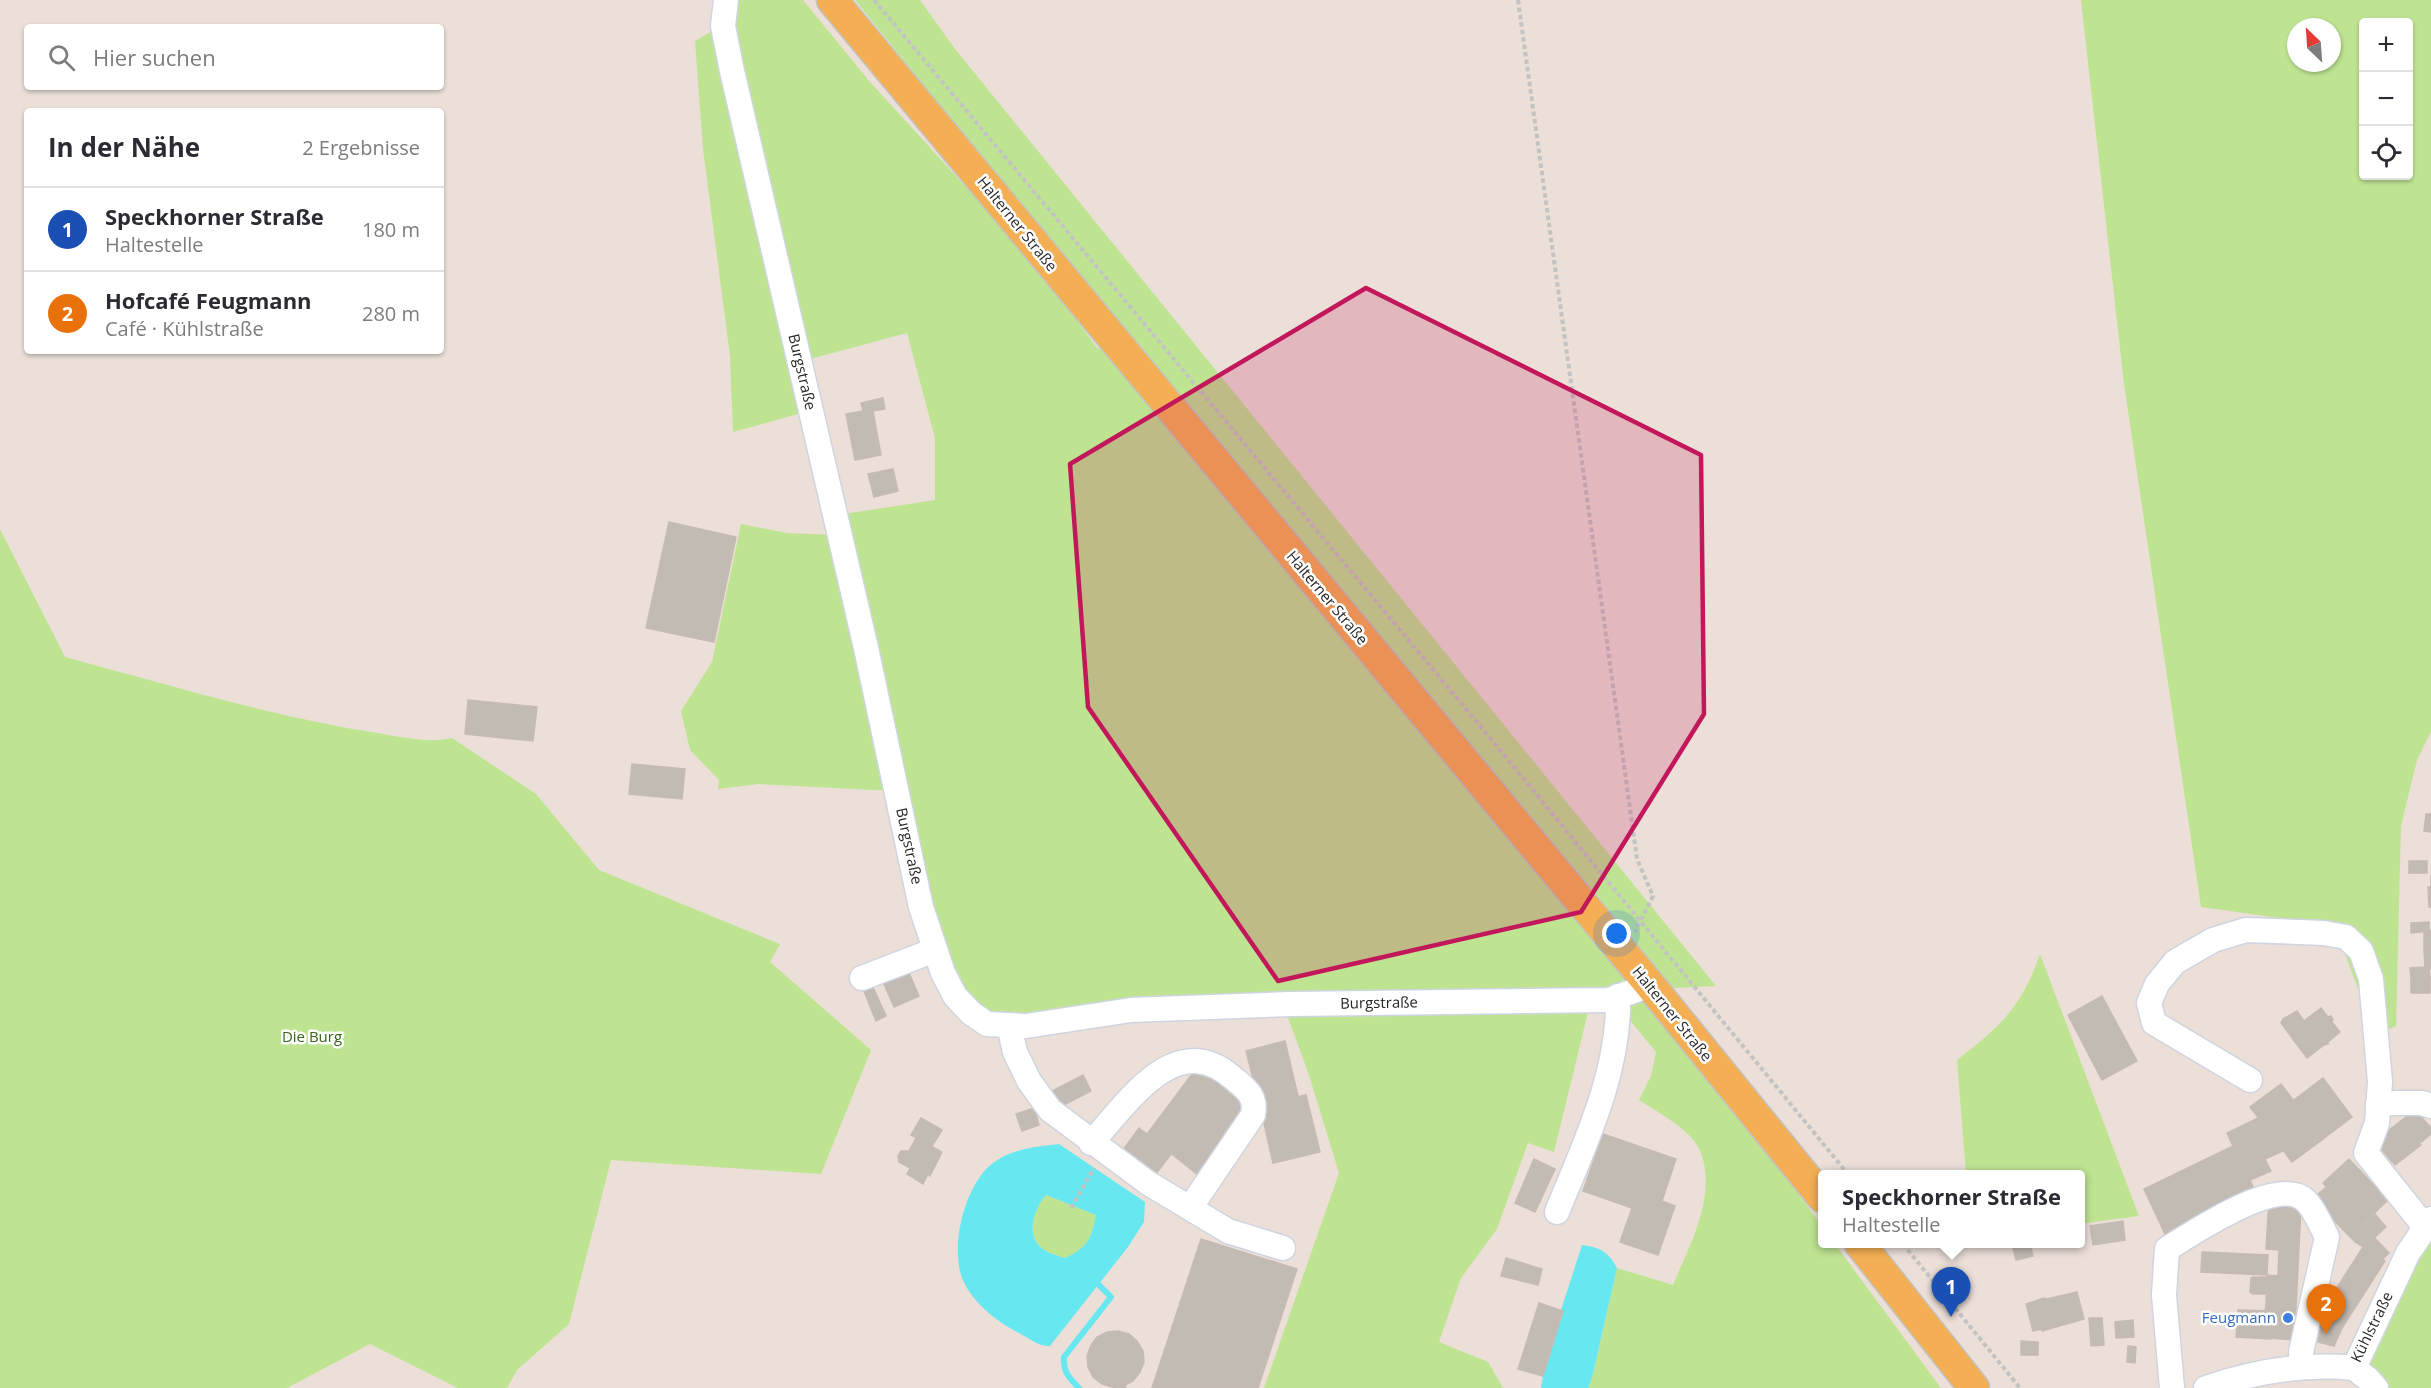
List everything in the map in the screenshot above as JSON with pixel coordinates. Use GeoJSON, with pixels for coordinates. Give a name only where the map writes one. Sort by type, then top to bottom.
{"type":"FeatureCollection","features":[{"type":"Feature","properties":{"kind":"main road","name":"Halterner Straße"},"geometry":{"type":"LineString","coordinates":[[832,0],[1650,985],[1818,1192]]}},
{"type":"Feature","properties":{"kind":"main road"},"geometry":{"type":"LineString","coordinates":[[1863,1248],[1974,1388]]}},
{"type":"Feature","properties":{"kind":"street","name":"Burgstraße"},"geometry":{"type":"LineString","coordinates":[[726,0],[723,26],[732,71],[866,648],[921,907],[943,973],[955,996],[971,1013],[987,1024],[1026,1026],[1131,1010],[1290,1004],[1609,999],[1650,985]]}},
{"type":"Feature","properties":{"kind":"street"},"geometry":{"type":"LineString","coordinates":[[2250,1080],[2154,1023],[2149,1003],[2157,984],[2175,962],[2213,940],[2246,930],[2324,933],[2346,937],[2361,951],[2371,979],[2380,1082],[2377,1123],[2366,1153],[2428,1223]]}},
{"type":"Feature","properties":{"kind":"street"},"geometry":{"type":"LineString","coordinates":[[862,978],[935,950]]}},
{"type":"Feature","properties":{"kind":"street"},"geometry":{"type":"LineString","coordinates":[[1557,1212],[1599,1108],[1615,1046],[1618,996]]}},
{"type":"Feature","properties":{"kind":"street"},"geometry":{"type":"LineString","coordinates":[[1009,1025],[1015,1052],[1029,1081],[1050,1110],[1148,1183],[1228,1231],[1283,1248]]}},
{"type":"Feature","properties":{"kind":"street"},"geometry":{"type":"LineString","coordinates":[[1098,1147],[1150,1078],[1169,1065],[1188,1061],[1206,1061],[1228,1073],[1253,1098],[1254,1115],[1191,1208]]}},
{"type":"Feature","properties":{"kind":"street"},"geometry":{"type":"LineString","coordinates":[[2378,1103],[2431,1106]]}},
{"type":"Feature","properties":{"kind":"street"},"geometry":{"type":"LineString","coordinates":[[2172,1388],[2164,1294],[2167,1249],[2261,1197],[2288,1192],[2305,1199],[2327,1237],[2301,1352],[2302,1366]]}},
{"type":"Feature","properties":{"kind":"street","name":"Kühlstraße"},"geometry":{"type":"LineString","coordinates":[[2206,1388],[2240,1376],[2302,1366],[2354,1368],[2408,1253],[2428,1223]]}},
{"type":"Feature","properties":{"kind":"street"},"geometry":{"type":"LineString","coordinates":[[2354,1368],[2376,1388]]}},
{"type":"Feature","properties":{"kind":"path"},"geometry":{"type":"LineString","coordinates":[[874,0],[1491,739],[1845,1170]]}},
{"type":"Feature","properties":{"kind":"path"},"geometry":{"type":"LineString","coordinates":[[1518,0],[1636,859],[1653,896],[1624,954]]}},
{"type":"Feature","properties":{"kind":"path"},"geometry":{"type":"LineString","coordinates":[[1071,1208],[1098,1147]]}},
{"type":"Feature","properties":{"kind":"path"},"geometry":{"type":"LineString","coordinates":[[1907,1248],[2020,1388]]}},
{"type":"Feature","properties":{"kind":"highlighted area"},"geometry":{"type":"Polygon","coordinates":[[[1366,288],[1701,455],[1704,714],[1581,912],[1278,981],[1088,707],[1070,464],[1366,288]]]}},
{"type":"Feature","properties":{"kind":"green space"},"geometry":{"type":"Polygon","coordinates":[[[728,0],[803,0],[870,82],[1030,257],[1098,349],[1123,332],[855,0],[920,0],[955,49],[1716,986],[986,1020],[946,970],[837,515],[935,500],[935,438],[907,333],[803,361],[728,0]]]}},
{"type":"Feature","properties":{"kind":"green space"},"geometry":{"type":"Polygon","coordinates":[[[2081,0],[2431,0],[2431,732],[2417,760],[2401,826],[2396,1026],[2375,1036],[2335,926],[2201,907],[2124,384],[2081,0]]]}},
{"type":"Feature","properties":{"kind":"green space"},"geometry":{"type":"Polygon","coordinates":[[[721,26],[809,411],[733,432],[730,356],[703,149],[695,41],[721,26]]]}},
{"type":"Feature","properties":{"kind":"green space"},"geometry":{"type":"Polygon","coordinates":[[[741,524],[787,533],[836,535],[893,791],[759,784],[718,789],[719,780],[690,750],[681,711],[712,662],[741,524]]]}},
{"type":"Feature","properties":{"kind":"green space","name":"Die Burg"},"geometry":{"type":"Polygon","coordinates":[[[0,529],[65,657],[217,698],[332,725],[412,739],[452,738],[536,794],[599,870],[780,944],[770,962],[871,1050],[821,1174],[611,1160],[569,1324],[517,1370],[507,1388],[458,1388],[370,1344],[287,1388],[0,1388],[0,529]]]}},
{"type":"Feature","properties":{"kind":"green space"},"geometry":{"type":"Polygon","coordinates":[[[2040,954],[2139,1216],[2085,1223],[2085,1170],[1966,1170],[1957,1060],[1998,1026],[2017,1002],[2033,973],[2040,954]]]}},
{"type":"Feature","properties":{"kind":"green space"},"geometry":{"type":"Polygon","coordinates":[[[1625,1002],[1657,1002],[1818,1221],[1818,1248],[1838,1248],[1941,1388],[1588,1388],[1617,1268],[1673,1285],[1700,1216],[1706,1180],[1704,1162],[1693,1139],[1679,1126],[1639,1100],[1651,1076],[1656,1052],[1629,1019],[1625,1002]]]}},
{"type":"Feature","properties":{"kind":"green space"},"geometry":{"type":"Polygon","coordinates":[[[1590,1004],[1554,1152],[1528,1143],[1497,1229],[1461,1278],[1439,1342],[1488,1362],[1503,1388],[1264,1388],[1339,1173],[1309,1075],[1284,1007],[1590,1004]]]}},
{"type":"Feature","properties":{"kind":"green space"},"geometry":{"type":"Polygon","coordinates":[[[1046,1195],[1096,1215],[1084,1246],[1065,1258],[1046,1251],[1035,1239],[1034,1216],[1046,1195]]]}},
{"type":"Feature","properties":{"kind":"green space"},"geometry":{"type":"Polygon","coordinates":[[[2431,1232],[2431,1388],[2385,1388],[2370,1367],[2370,1356],[2431,1232]]]}},
{"type":"Feature","properties":{"kind":"water"},"geometry":{"type":"Polygon","coordinates":[[[1059,1144],[1145,1202],[1144,1222],[1128,1247],[1050,1346],[1045,1346],[993,1316],[971,1295],[962,1278],[959,1264],[959,1233],[968,1200],[975,1185],[993,1163],[1009,1154],[1025,1149],[1059,1144]],[[1046,1195],[1034,1216],[1035,1239],[1046,1251],[1065,1258],[1084,1246],[1096,1215],[1046,1195]]]}},
{"type":"Feature","properties":{"kind":"water"},"geometry":{"type":"Polygon","coordinates":[[[1582,1245],[1603,1251],[1617,1268],[1592,1378],[1588,1388],[1541,1388],[1563,1311],[1561,1310],[1582,1245]]]}},
{"type":"Feature","properties":{"kind":"building"},"geometry":{"type":"Polygon","coordinates":[[[883,398],[885,409],[873,411],[881,455],[855,460],[846,414],[863,411],[861,403],[883,398]]]}},
{"type":"Feature","properties":{"kind":"building"},"geometry":{"type":"Polygon","coordinates":[[[893,469],[898,491],[874,497],[868,474],[893,469]]]}},
{"type":"Feature","properties":{"kind":"building"},"geometry":{"type":"Polygon","coordinates":[[[669,522],[736,537],[714,642],[646,628],[669,522]]]}},
{"type":"Feature","properties":{"kind":"building"},"geometry":{"type":"Polygon","coordinates":[[[468,700],[537,707],[533,741],[465,734],[468,700]]]}},
{"type":"Feature","properties":{"kind":"building"},"geometry":{"type":"Polygon","coordinates":[[[632,764],[685,769],[682,799],[629,794],[632,764]]]}},
{"type":"Feature","properties":{"kind":"building"},"geometry":{"type":"Polygon","coordinates":[[[2426,814],[2431,814],[2431,832],[2424,831],[2426,814]]]}},
{"type":"Feature","properties":{"kind":"building"},"geometry":{"type":"Polygon","coordinates":[[[2409,861],[2427,861],[2427,873],[2409,873],[2409,861]]]}},
{"type":"Feature","properties":{"kind":"building"},"geometry":{"type":"Polygon","coordinates":[[[2428,887],[2431,887],[2431,907],[2429,907],[2428,887]]]}},
{"type":"Feature","properties":{"kind":"building"},"geometry":{"type":"Polygon","coordinates":[[[2429,922],[2429,931],[2411,933],[2411,923],[2429,922]]]}},
{"type":"Feature","properties":{"kind":"building"},"geometry":{"type":"Polygon","coordinates":[[[2424,931],[2431,931],[2431,950],[2424,950],[2424,931]]]}},
{"type":"Feature","properties":{"kind":"building"},"geometry":{"type":"Polygon","coordinates":[[[2424,950],[2431,950],[2431,969],[2425,969],[2424,950]]]}},
{"type":"Feature","properties":{"kind":"building"},"geometry":{"type":"Polygon","coordinates":[[[906,966],[919,996],[894,1007],[881,977],[906,966]]]}},
{"type":"Feature","properties":{"kind":"building"},"geometry":{"type":"Polygon","coordinates":[[[2410,968],[2429,969],[2430,977],[2411,978],[2410,968]]]}},
{"type":"Feature","properties":{"kind":"building"},"geometry":{"type":"Polygon","coordinates":[[[2430,977],[2430,993],[2411,993],[2411,978],[2430,977]]]}},
{"type":"Feature","properties":{"kind":"building"},"geometry":{"type":"Polygon","coordinates":[[[872,985],[886,1016],[876,1021],[863,989],[872,985]]]}},
{"type":"Feature","properties":{"kind":"building"},"geometry":{"type":"Polygon","coordinates":[[[2102,996],[2137,1061],[2102,1080],[2068,1015],[2102,996]]]}},
{"type":"Feature","properties":{"kind":"building"},"geometry":{"type":"Polygon","coordinates":[[[2321,1008],[2328,1017],[2331,1016],[2332,1022],[2340,1032],[2328,1044],[2307,1058],[2281,1023],[2283,1019],[2297,1011],[2304,1021],[2321,1008]]]}},
{"type":"Feature","properties":{"kind":"building"},"geometry":{"type":"Polygon","coordinates":[[[1285,1041],[1298,1096],[1260,1106],[1246,1051],[1285,1041]]]}},
{"type":"Feature","properties":{"kind":"building"},"geometry":{"type":"Polygon","coordinates":[[[1198,1066],[1251,1105],[1198,1175],[1147,1134],[1198,1066]]]}},
{"type":"Feature","properties":{"kind":"building"},"geometry":{"type":"Polygon","coordinates":[[[1083,1075],[1091,1091],[1060,1107],[1052,1091],[1083,1075]]]}},
{"type":"Feature","properties":{"kind":"building"},"geometry":{"type":"Polygon","coordinates":[[[2323,1078],[2352,1117],[2323,1139],[2294,1100],[2323,1078]]]}},
{"type":"Feature","properties":{"kind":"building"},"geometry":{"type":"Polygon","coordinates":[[[2281,1084],[2323,1139],[2292,1162],[2250,1107],[2281,1084]]]}},
{"type":"Feature","properties":{"kind":"building"},"geometry":{"type":"Polygon","coordinates":[[[1306,1095],[1320,1152],[1273,1163],[1260,1106],[1306,1095]]]}},
{"type":"Feature","properties":{"kind":"building"},"geometry":{"type":"Polygon","coordinates":[[[1034,1108],[1039,1125],[1022,1131],[1016,1114],[1034,1108]]]}},
{"type":"Feature","properties":{"kind":"building"},"geometry":{"type":"Polygon","coordinates":[[[2415,1110],[2431,1128],[2431,1134],[2419,1144],[2421,1145],[2395,1165],[2376,1143],[2415,1110]]]}},
{"type":"Feature","properties":{"kind":"building"},"geometry":{"type":"Polygon","coordinates":[[[921,1118],[942,1130],[932,1146],[911,1135],[921,1118]]]}},
{"type":"Feature","properties":{"kind":"building"},"geometry":{"type":"Polygon","coordinates":[[[2258,1118],[2283,1151],[2265,1159],[2271,1171],[2250,1180],[2255,1191],[2165,1234],[2144,1189],[2233,1146],[2227,1133],[2258,1118]]]}},
{"type":"Feature","properties":{"kind":"building"},"geometry":{"type":"Polygon","coordinates":[[[1139,1128],[1172,1153],[1152,1179],[1120,1154],[1139,1128]]]}},
{"type":"Feature","properties":{"kind":"building"},"geometry":{"type":"Polygon","coordinates":[[[1603,1134],[1676,1159],[1662,1201],[1675,1206],[1658,1255],[1620,1242],[1632,1208],[1583,1191],[1603,1134]]]}},
{"type":"Feature","properties":{"kind":"building"},"geometry":{"type":"Polygon","coordinates":[[[916,1138],[942,1152],[930,1176],[928,1174],[923,1184],[907,1174],[910,1168],[899,1162],[898,1156],[901,1151],[909,1151],[916,1138]]]}},
{"type":"Feature","properties":{"kind":"building"},"geometry":{"type":"Polygon","coordinates":[[[1534,1159],[1555,1169],[1535,1212],[1515,1203],[1534,1159]]]}},
{"type":"Feature","properties":{"kind":"building"},"geometry":{"type":"Polygon","coordinates":[[[2349,1159],[2388,1200],[2362,1225],[2323,1183],[2349,1159]]]}},
{"type":"Feature","properties":{"kind":"building"},"geometry":{"type":"Polygon","coordinates":[[[2326,1187],[2389,1253],[2383,1259],[2355,1242],[2313,1199],[2326,1187]]]}},
{"type":"Feature","properties":{"kind":"building"},"geometry":{"type":"Polygon","coordinates":[[[2269,1200],[2301,1207],[2296,1307],[2266,1305],[2267,1275],[2278,1276],[2279,1250],[2266,1249],[2269,1200]]]}},
{"type":"Feature","properties":{"kind":"building"},"geometry":{"type":"Polygon","coordinates":[[[2375,1214],[2386,1227],[2374,1238],[2363,1226],[2375,1214]]]}},
{"type":"Feature","properties":{"kind":"building"},"geometry":{"type":"Polygon","coordinates":[[[2123,1221],[2125,1240],[2093,1245],[2090,1226],[2123,1221]]]}},
{"type":"Feature","properties":{"kind":"building"},"geometry":{"type":"Polygon","coordinates":[[[1201,1239],[1297,1269],[1258,1388],[1152,1388],[1201,1239]]]}},
{"type":"Feature","properties":{"kind":"building"},"geometry":{"type":"Polygon","coordinates":[[[2363,1247],[2385,1261],[2342,1328],[2320,1314],[2363,1247]]]}},
{"type":"Feature","properties":{"kind":"building"},"geometry":{"type":"Polygon","coordinates":[[[2013,1248],[2031,1248],[2033,1256],[2016,1260],[2013,1248]]]}},
{"type":"Feature","properties":{"kind":"building"},"geometry":{"type":"Polygon","coordinates":[[[2202,1252],[2268,1255],[2267,1275],[2201,1272],[2202,1252]]]}},
{"type":"Feature","properties":{"kind":"building"},"geometry":{"type":"Polygon","coordinates":[[[1506,1258],[1542,1269],[1538,1285],[1501,1276],[1506,1258]]]}},
{"type":"Feature","properties":{"kind":"building"},"geometry":{"type":"Polygon","coordinates":[[[2253,1277],[2267,1277],[2266,1294],[2250,1292],[2253,1277]]]}},
{"type":"Feature","properties":{"kind":"building"},"geometry":{"type":"Polygon","coordinates":[[[2077,1292],[2084,1319],[2042,1331],[2042,1329],[2033,1331],[2026,1304],[2077,1292]]]}},
{"type":"Feature","properties":{"kind":"building"},"geometry":{"type":"Polygon","coordinates":[[[1539,1303],[1563,1311],[1543,1376],[1518,1369],[1539,1303]]]}},
{"type":"Feature","properties":{"kind":"building"},"geometry":{"type":"Polygon","coordinates":[[[2266,1305],[2296,1307],[2295,1340],[2271,1338],[2272,1311],[2265,1311],[2266,1305]]]}},
{"type":"Feature","properties":{"kind":"building"},"geometry":{"type":"Polygon","coordinates":[[[2238,1310],[2272,1311],[2271,1339],[2236,1337],[2238,1310]]]}},
{"type":"Feature","properties":{"kind":"building"},"geometry":{"type":"Polygon","coordinates":[[[2320,1314],[2342,1328],[2334,1346],[2310,1340],[2320,1314]]]}},
{"type":"Feature","properties":{"kind":"building"},"geometry":{"type":"Polygon","coordinates":[[[2089,1318],[2102,1318],[2104,1345],[2091,1346],[2089,1318]]]}},
{"type":"Feature","properties":{"kind":"building"},"geometry":{"type":"Polygon","coordinates":[[[2133,1320],[2134,1337],[2116,1338],[2115,1322],[2133,1320]]]}},
{"type":"Feature","properties":{"kind":"building"},"geometry":{"type":"Polygon","coordinates":[[[1118,1331],[1129,1334],[1143,1351],[1144,1362],[1140,1372],[1133,1381],[1125,1385],[1126,1388],[1102,1384],[1093,1377],[1088,1367],[1087,1356],[1097,1337],[1107,1332],[1118,1331]]]}},
{"type":"Feature","properties":{"kind":"building"},"geometry":{"type":"Polygon","coordinates":[[[2021,1341],[2038,1342],[2038,1355],[2021,1355],[2021,1341]]]}},
{"type":"Feature","properties":{"kind":"building"},"geometry":{"type":"Polygon","coordinates":[[[2128,1346],[2136,1347],[2135,1363],[2127,1362],[2128,1346]]]}},
{"type":"Feature","properties":{"kind":"waterway"},"geometry":{"type":"LineString","coordinates":[[1079,1388],[1067,1374],[1064,1357],[1111,1297],[1099,1285]]}},
{"type":"Feature","properties":{"kind":"place","name":"Speckhorner Straße"},"geometry":{"type":"Point","coordinates":[1951,1317]}},
{"type":"Feature","properties":{"kind":"place","name":"Feugmann"},"geometry":{"type":"Point","coordinates":[2288,1318]}},
{"type":"Feature","properties":{"kind":"place","name":"Hofcafé Feugmann"},"geometry":{"type":"Point","coordinates":[2326,1334]}}]}
